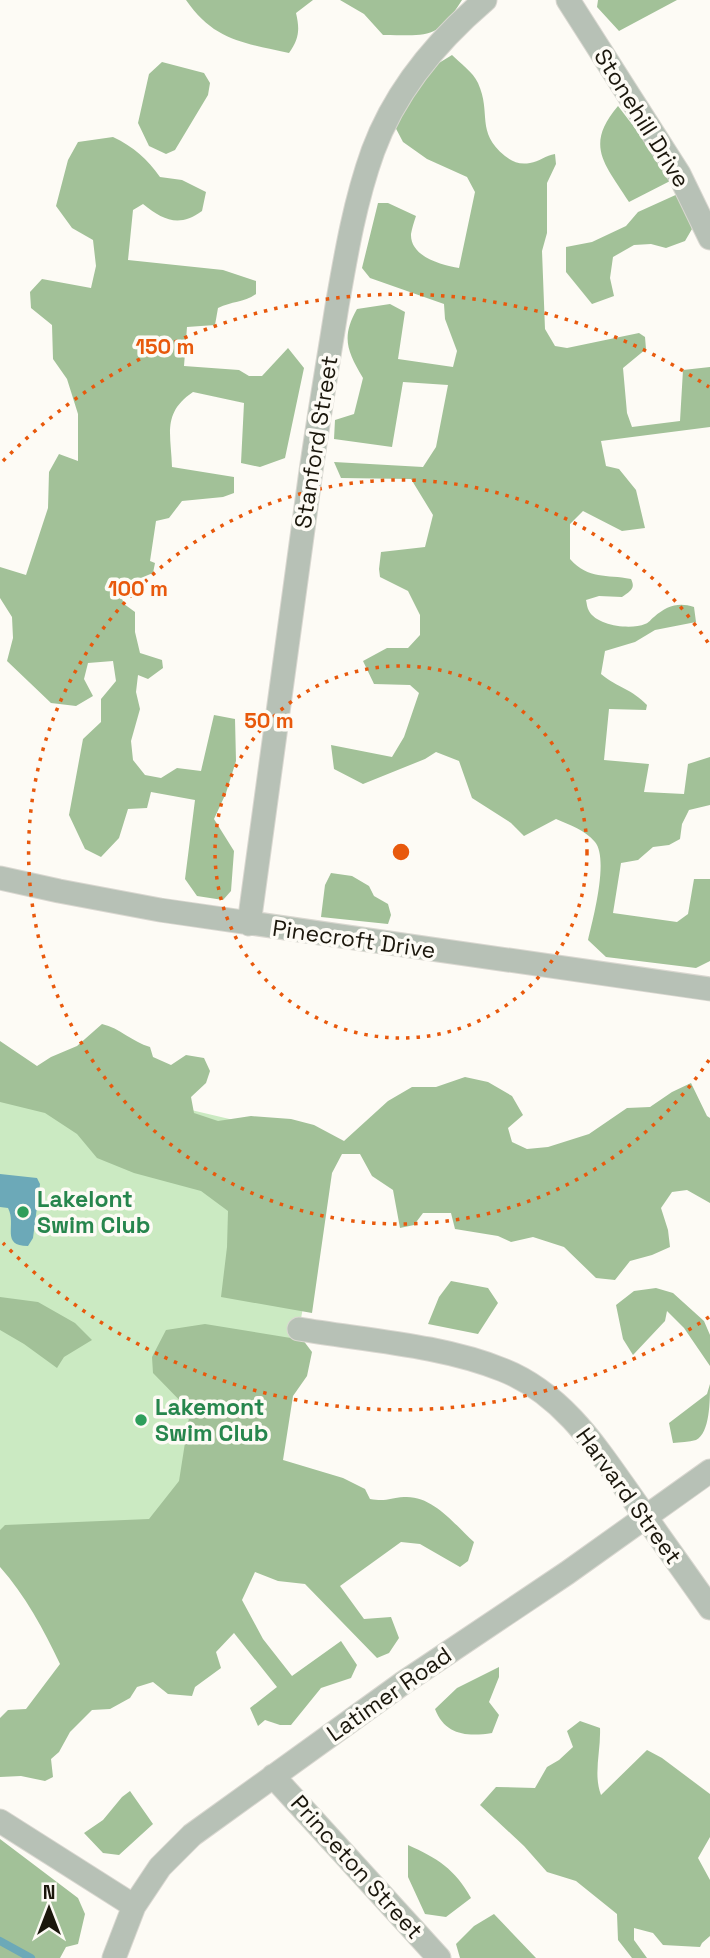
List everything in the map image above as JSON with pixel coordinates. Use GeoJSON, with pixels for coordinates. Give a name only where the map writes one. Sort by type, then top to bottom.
{"type":"FeatureCollection","features":[{"type":"Feature","properties":{"kind":"street","name":"Stanford Street"},"geometry":{"type":"LineString","coordinates":[[248,924],[319,411],[360,190],[373,150],[397,102],[426,59],[457,24],[485,0]]}},
{"type":"Feature","properties":{"kind":"street","name":"Stonehill Drive"},"geometry":{"type":"LineString","coordinates":[[569,0],[679,174],[710,238]]}},
{"type":"Feature","properties":{"kind":"street","name":"Pinecroft Drive"},"geometry":{"type":"LineString","coordinates":[[0,877],[136,906],[248,924],[710,989]]}},
{"type":"Feature","properties":{"kind":"street","name":"Harvard Street"},"geometry":{"type":"LineString","coordinates":[[299,1329],[452,1355],[503,1370],[527,1382],[551,1399],[579,1425],[710,1608]]}},
{"type":"Feature","properties":{"kind":"street","name":"Latimer Road"},"geometry":{"type":"LineString","coordinates":[[114,1958],[134,1906],[160,1867],[192,1835],[402,1683],[557,1580],[710,1471]]}},
{"type":"Feature","properties":{"kind":"street","name":"Princeton Street"},"geometry":{"type":"LineString","coordinates":[[274,1776],[439,1958]]}},
{"type":"Feature","properties":{"kind":"street"},"geometry":{"type":"LineString","coordinates":[[0,1821],[134,1906]]}},
{"type":"Feature","properties":{"kind":"green space"},"geometry":{"type":"Polygon","coordinates":[[[186,0],[313,0],[296,13],[298,34],[289,53],[244,43],[219,32],[197,14],[186,0]]]}},
{"type":"Feature","properties":{"kind":"green space"},"geometry":{"type":"Polygon","coordinates":[[[340,0],[462,0],[445,23],[429,33],[383,35],[364,14],[340,0]]]}},
{"type":"Feature","properties":{"kind":"green space"},"geometry":{"type":"Polygon","coordinates":[[[598,0],[677,0],[619,31],[597,7],[598,0]]]}},
{"type":"Feature","properties":{"kind":"green space"},"geometry":{"type":"Polygon","coordinates":[[[452,55],[476,79],[482,94],[490,138],[505,156],[526,164],[555,154],[556,164],[547,183],[547,233],[542,251],[545,329],[555,346],[567,348],[639,333],[645,337],[646,349],[623,368],[627,413],[632,427],[680,421],[683,370],[710,367],[710,427],[601,441],[606,466],[619,469],[636,490],[645,528],[622,531],[583,511],[570,524],[570,559],[577,566],[598,575],[631,579],[633,585],[622,597],[599,596],[586,600],[593,616],[615,625],[639,626],[673,606],[694,607],[696,622],[655,630],[635,642],[605,651],[601,674],[636,695],[647,705],[646,710],[609,709],[604,760],[649,764],[644,792],[684,794],[688,764],[710,757],[710,805],[689,810],[682,824],[680,839],[669,845],[653,847],[638,860],[621,863],[613,913],[677,922],[688,914],[694,879],[710,879],[710,961],[696,968],[606,957],[588,940],[601,862],[595,842],[582,831],[556,819],[524,836],[511,823],[472,798],[459,761],[436,752],[363,784],[334,769],[331,745],[392,757],[404,737],[419,693],[410,685],[374,684],[363,661],[387,648],[408,648],[420,635],[420,615],[408,591],[380,577],[379,569],[381,552],[425,547],[433,515],[411,479],[341,478],[334,462],[423,467],[436,447],[448,385],[403,382],[392,447],[334,439],[335,420],[354,414],[363,378],[348,344],[349,328],[357,309],[390,304],[405,312],[398,359],[453,367],[457,351],[445,319],[444,304],[370,278],[362,268],[378,203],[388,203],[416,216],[411,234],[412,242],[421,254],[436,262],[459,268],[475,192],[467,177],[427,159],[403,142],[392,121],[434,66],[452,55]]]}},
{"type":"Feature","properties":{"kind":"green space"},"geometry":{"type":"Polygon","coordinates":[[[162,62],[204,73],[210,83],[208,95],[175,150],[166,154],[149,146],[138,123],[149,74],[162,62]]]}},
{"type":"Feature","properties":{"kind":"green space"},"geometry":{"type":"Polygon","coordinates":[[[618,106],[674,179],[629,202],[606,165],[600,144],[608,120],[618,106]]]}},
{"type":"Feature","properties":{"kind":"green space"},"geometry":{"type":"Polygon","coordinates":[[[113,137],[140,154],[160,177],[182,180],[206,192],[202,211],[186,219],[164,218],[143,204],[133,210],[128,260],[223,270],[256,281],[256,294],[218,308],[215,325],[187,327],[184,366],[239,370],[249,376],[262,376],[288,348],[304,368],[285,458],[260,467],[241,463],[244,403],[193,392],[176,408],[170,425],[172,467],[234,477],[234,493],[223,497],[182,501],[169,518],[156,521],[150,561],[155,563],[153,573],[131,582],[121,596],[124,604],[135,612],[135,632],[140,653],[162,660],[163,668],[148,679],[138,675],[136,692],[140,709],[131,741],[133,760],[145,775],[161,778],[177,768],[201,771],[214,715],[235,719],[236,761],[214,819],[234,851],[231,891],[223,900],[197,896],[185,879],[195,800],[151,792],[147,808],[128,809],[119,838],[101,857],[85,849],[69,815],[83,739],[101,722],[101,699],[116,681],[113,661],[88,663],[84,679],[93,696],[76,706],[51,703],[7,661],[13,638],[12,617],[0,598],[0,567],[26,575],[48,508],[49,472],[59,454],[78,461],[78,414],[67,379],[53,359],[52,325],[31,308],[30,292],[42,279],[91,288],[96,266],[93,240],[72,228],[56,206],[68,160],[78,142],[113,137]]]}},
{"type":"Feature","properties":{"kind":"green space"},"geometry":{"type":"Polygon","coordinates":[[[680,193],[692,229],[685,241],[666,248],[651,244],[634,245],[613,257],[610,278],[614,296],[592,304],[566,272],[566,247],[592,242],[626,226],[638,212],[680,193]]]}},
{"type":"Feature","properties":{"kind":"green space"},"geometry":{"type":"Polygon","coordinates":[[[331,873],[352,876],[369,886],[374,896],[388,904],[391,915],[388,924],[321,917],[325,885],[331,873]]]}},
{"type":"Feature","properties":{"kind":"green space"},"geometry":{"type":"Polygon","coordinates":[[[102,1024],[150,1047],[153,1057],[171,1065],[186,1055],[204,1058],[210,1071],[206,1083],[191,1097],[194,1113],[218,1121],[251,1116],[291,1119],[314,1125],[344,1141],[388,1101],[412,1087],[436,1087],[465,1077],[488,1082],[512,1096],[523,1115],[508,1128],[512,1142],[527,1149],[548,1147],[589,1134],[627,1108],[650,1107],[691,1083],[710,1118],[710,1203],[687,1190],[672,1192],[661,1208],[670,1247],[630,1261],[615,1280],[596,1278],[564,1247],[533,1237],[511,1242],[498,1236],[455,1229],[451,1213],[423,1213],[414,1225],[400,1228],[393,1190],[372,1176],[360,1154],[342,1154],[332,1173],[312,1313],[221,1297],[228,1211],[201,1191],[134,1173],[97,1158],[77,1134],[45,1113],[0,1102],[0,1041],[37,1066],[77,1046],[102,1024]]]}},
{"type":"Feature","properties":{"kind":"green space","name":"Lakemont Swim Club"},"geometry":{"type":"Polygon","coordinates":[[[0,1065],[332,1143],[267,1511],[0,1556],[0,1065]]]}},
{"type":"Feature","properties":{"kind":"green space"},"geometry":{"type":"Polygon","coordinates":[[[451,1281],[488,1288],[498,1303],[478,1334],[428,1324],[439,1297],[451,1281]]]}},
{"type":"Feature","properties":{"kind":"green space"},"geometry":{"type":"Polygon","coordinates":[[[656,1288],[673,1293],[704,1321],[710,1335],[710,1366],[684,1328],[667,1311],[665,1321],[633,1355],[623,1339],[616,1305],[634,1291],[656,1288]]]}},
{"type":"Feature","properties":{"kind":"green space"},"geometry":{"type":"Polygon","coordinates":[[[0,1297],[38,1302],[75,1323],[92,1340],[64,1357],[57,1368],[0,1330],[0,1297]]]}},
{"type":"Feature","properties":{"kind":"green space"},"geometry":{"type":"Polygon","coordinates":[[[205,1324],[303,1340],[312,1352],[307,1376],[293,1396],[283,1460],[343,1478],[365,1489],[370,1499],[415,1498],[434,1506],[474,1542],[468,1561],[460,1567],[420,1544],[401,1542],[340,1586],[364,1619],[391,1617],[399,1638],[389,1653],[377,1658],[305,1584],[278,1581],[255,1572],[242,1600],[263,1639],[292,1676],[341,1641],[357,1665],[351,1678],[321,1688],[291,1725],[265,1720],[258,1726],[250,1708],[277,1687],[234,1633],[216,1652],[221,1668],[195,1687],[192,1696],[168,1694],[153,1682],[137,1687],[130,1698],[110,1709],[92,1710],[70,1732],[59,1752],[51,1759],[53,1777],[45,1781],[21,1776],[0,1777],[0,1718],[8,1710],[26,1709],[60,1664],[33,1613],[0,1567],[0,1530],[5,1525],[149,1519],[179,1481],[190,1411],[153,1373],[152,1357],[166,1330],[205,1324]]]}},
{"type":"Feature","properties":{"kind":"green space"},"geometry":{"type":"Polygon","coordinates":[[[710,1384],[708,1416],[701,1436],[693,1441],[673,1443],[669,1423],[707,1394],[710,1384]]]}},
{"type":"Feature","properties":{"kind":"green space"},"geometry":{"type":"Polygon","coordinates":[[[499,1667],[499,1677],[489,1702],[499,1715],[492,1733],[474,1735],[458,1732],[439,1718],[435,1709],[457,1688],[499,1667]]]}},
{"type":"Feature","properties":{"kind":"green space"},"geometry":{"type":"Polygon","coordinates":[[[580,1721],[600,1728],[597,1771],[601,1795],[647,1750],[710,1794],[710,1837],[698,1858],[710,1880],[710,1936],[700,1947],[663,1945],[653,1933],[634,1928],[634,1940],[647,1958],[632,1958],[618,1940],[617,1914],[576,1881],[547,1872],[524,1846],[480,1805],[496,1787],[535,1788],[547,1767],[573,1747],[567,1731],[580,1721]]]}},
{"type":"Feature","properties":{"kind":"green space"},"geometry":{"type":"Polygon","coordinates":[[[130,1791],[153,1824],[119,1855],[103,1853],[84,1833],[103,1820],[130,1791]]]}},
{"type":"Feature","properties":{"kind":"green space"},"geometry":{"type":"Polygon","coordinates":[[[0,1839],[78,1898],[85,1914],[78,1944],[66,1947],[60,1958],[0,1958],[0,1839]]]}},
{"type":"Feature","properties":{"kind":"green space"},"geometry":{"type":"Polygon","coordinates":[[[408,1845],[452,1872],[471,1898],[446,1917],[425,1914],[408,1877],[408,1845]]]}},
{"type":"Feature","properties":{"kind":"green space"},"geometry":{"type":"Polygon","coordinates":[[[494,1914],[536,1958],[460,1958],[456,1944],[474,1926],[494,1914]]]}},
{"type":"Feature","properties":{"kind":"water","name":"Lakelont Swim Club"},"geometry":{"type":"Polygon","coordinates":[[[0,1174],[37,1178],[40,1184],[33,1238],[28,1246],[19,1245],[12,1238],[8,1208],[0,1207],[0,1174]]]}},
{"type":"Feature","properties":{"kind":"waterway"},"geometry":{"type":"LineString","coordinates":[[0,1941],[31,1958]]}},
{"type":"Feature","properties":{"kind":"place","name":"Lakelont Swim Club"},"geometry":{"type":"Point","coordinates":[23,1212]}},
{"type":"Feature","properties":{"kind":"place","name":"Lakemont Swim Club"},"geometry":{"type":"Point","coordinates":[141,1420]}}]}
